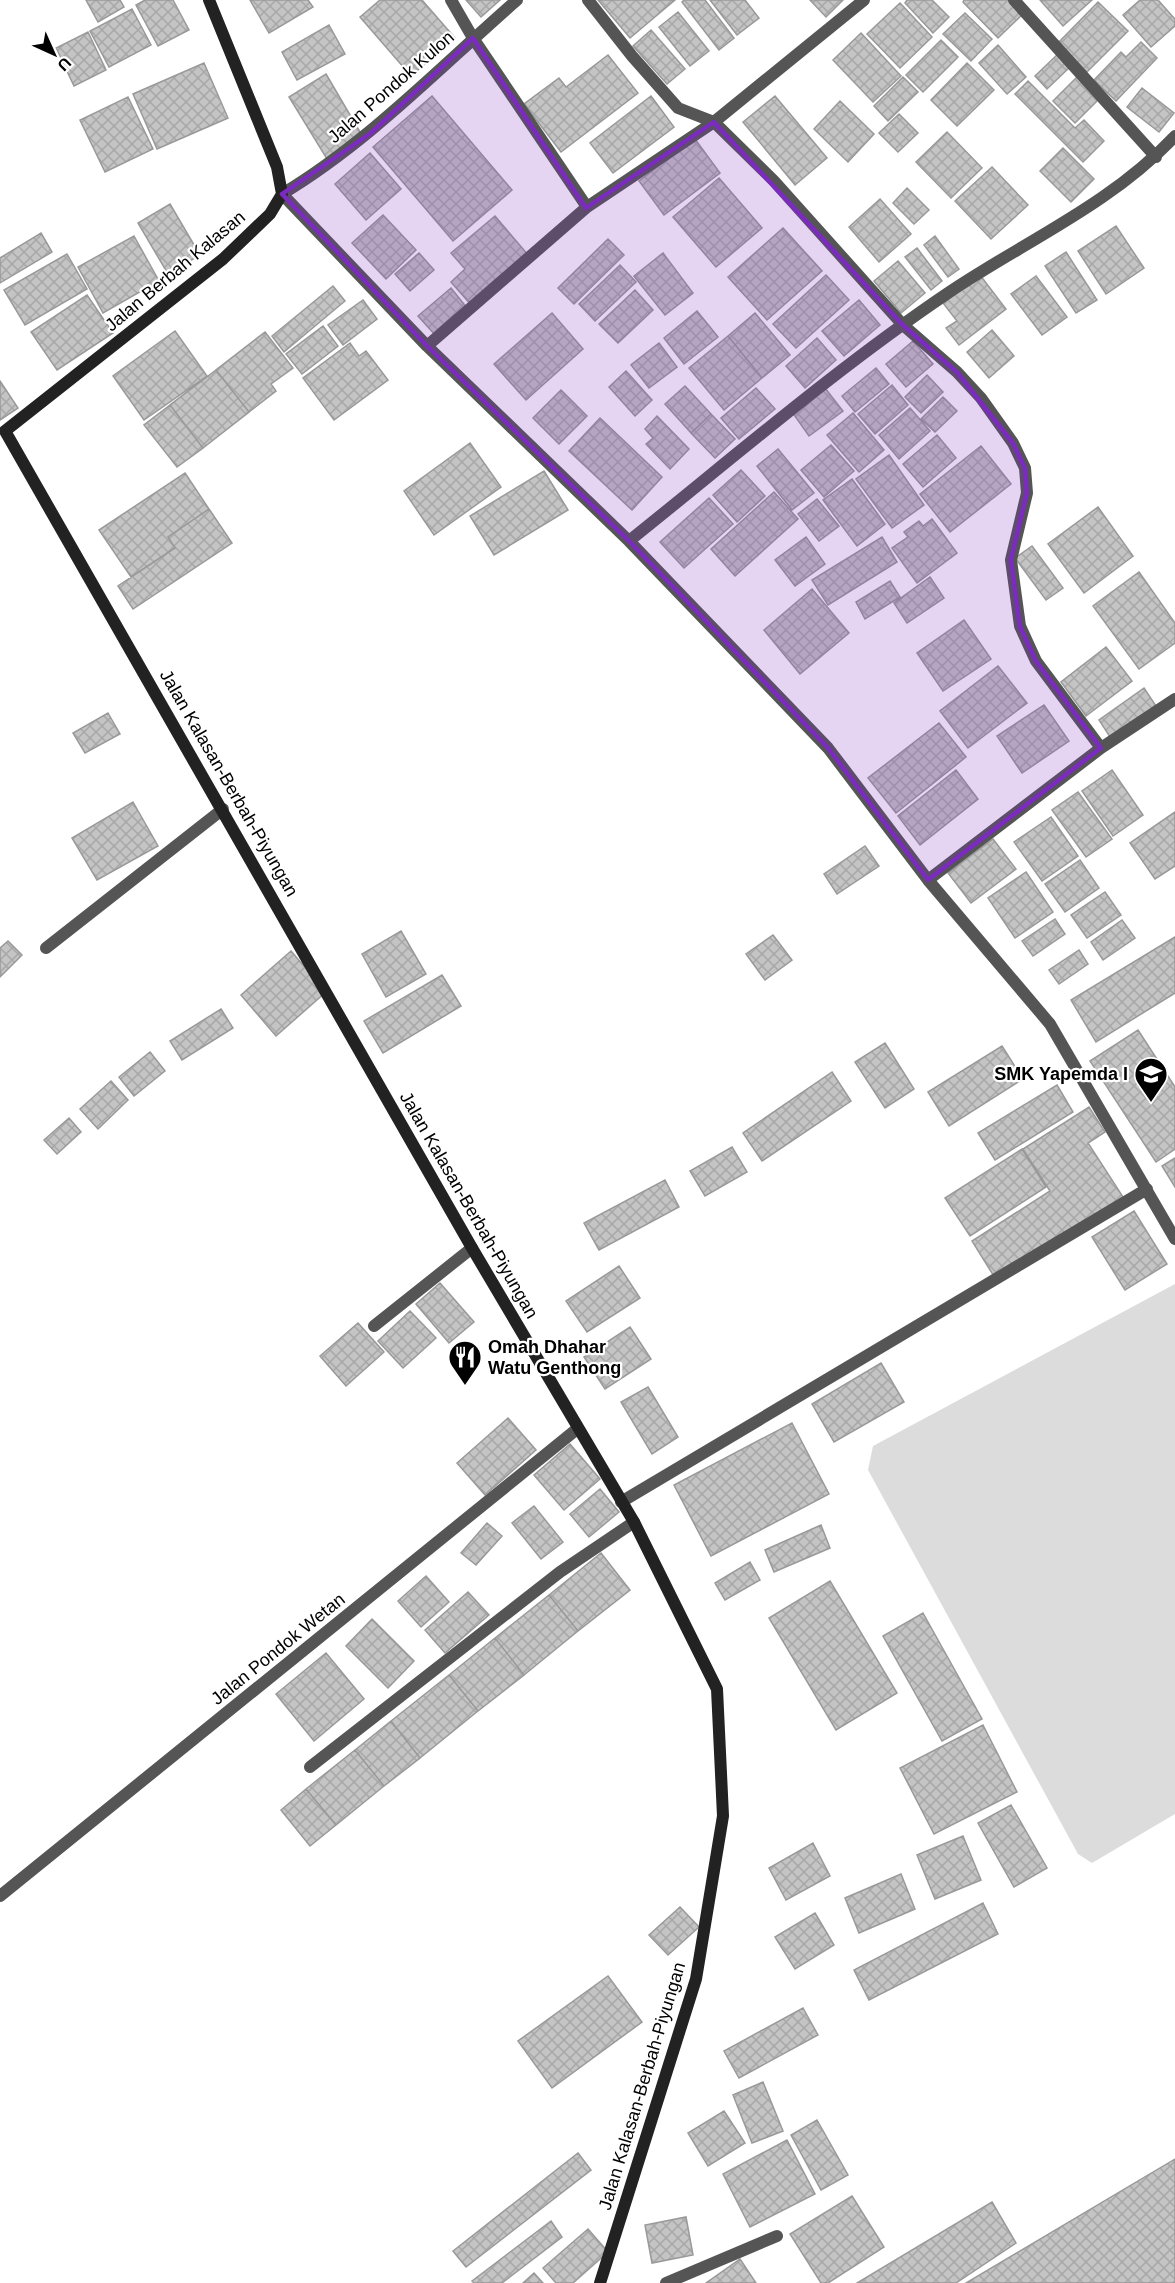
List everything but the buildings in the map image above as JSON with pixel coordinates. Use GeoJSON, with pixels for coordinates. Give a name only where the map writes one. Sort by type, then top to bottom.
{"type":"FeatureCollection","features":[{"type":"Feature","properties":{"kind":"street"},"geometry":{"type":"LineString","coordinates":[[209,0],[277,167],[282,194],[427,346],[629,541],[828,748],[928,880],[1050,1024],[1175,1239]]}},
{"type":"Feature","properties":{"kind":"street"},"geometry":{"type":"LineString","coordinates":[[450,0],[587,207]]}},
{"type":"Feature","properties":{"kind":"street","name":"Jalan Pondok Kulon"},"geometry":{"type":"LineString","coordinates":[[282,194],[326,167],[371,133],[517,0]]}},
{"type":"Feature","properties":{"kind":"street"},"geometry":{"type":"LineString","coordinates":[[588,0],[632,56],[678,108],[714,122],[774,181],[903,325],[957,372],[981,398],[1013,443],[1025,468],[1027,493],[1011,560],[1020,626],[1036,661],[1101,748]]}},
{"type":"Feature","properties":{"kind":"street"},"geometry":{"type":"LineString","coordinates":[[427,346],[587,207],[714,122],[864,0]]}},
{"type":"Feature","properties":{"kind":"street"},"geometry":{"type":"LineString","coordinates":[[1014,0],[1156,157]]}},
{"type":"Feature","properties":{"kind":"street"},"geometry":{"type":"LineString","coordinates":[[629,541],[903,325],[949,292],[1107,197],[1156,157],[1175,136]]}},
{"type":"Feature","properties":{"kind":"street","name":"Jalan Berbah Kalasan"},"geometry":{"type":"LineString","coordinates":[[3,432],[223,259],[270,214],[282,194]]}},
{"type":"Feature","properties":{"kind":"street","name":"Jalan Kalasan-Berbah-Piyungan"},"geometry":{"type":"LineString","coordinates":[[3,432],[223,809],[472,1248],[634,1522],[717,1689],[723,1816],[696,1979],[600,2283]]}},
{"type":"Feature","properties":{"kind":"street"},"geometry":{"type":"LineString","coordinates":[[928,880],[1101,748],[1175,699]]}},
{"type":"Feature","properties":{"kind":"street"},"geometry":{"type":"LineString","coordinates":[[46,948],[223,809]]}},
{"type":"Feature","properties":{"kind":"street"},"geometry":{"type":"LineString","coordinates":[[621,1502],[1147,1190]]}},
{"type":"Feature","properties":{"kind":"street"},"geometry":{"type":"LineString","coordinates":[[374,1326],[472,1248]]}},
{"type":"Feature","properties":{"kind":"street","name":"Jalan Pondok Wetan"},"geometry":{"type":"LineString","coordinates":[[0,1896],[577,1429]]}},
{"type":"Feature","properties":{"kind":"street"},"geometry":{"type":"LineString","coordinates":[[310,1767],[560,1572],[634,1522]]}},
{"type":"Feature","properties":{"kind":"street"},"geometry":{"type":"LineString","coordinates":[[666,2283],[777,2236]]}},
{"type":"Feature","properties":{"kind":"highlighted area"},"geometry":{"type":"Polygon","coordinates":[[[473,38],[586,208],[714,122],[903,325],[957,372],[1013,443],[1025,468],[1027,493],[1011,560],[1020,626],[1036,661],[1101,748],[928,880],[828,748],[629,541],[427,346],[282,194],[371,133],[473,38]]]}},
{"type":"Feature","properties":{"kind":"shaded area"},"geometry":{"type":"Polygon","coordinates":[[[1175,1284],[1175,1814],[1092,1863],[1078,1854],[868,1470],[873,1446],[1175,1284]]]}},
{"type":"Feature","properties":{"kind":"place","name":"SMK Yapemda I"},"geometry":{"type":"Point","coordinates":[1151,1103]}},
{"type":"Feature","properties":{"kind":"place","name":"Omah Dhahar Watu Genthong"},"geometry":{"type":"Point","coordinates":[465,1386]}}]}
